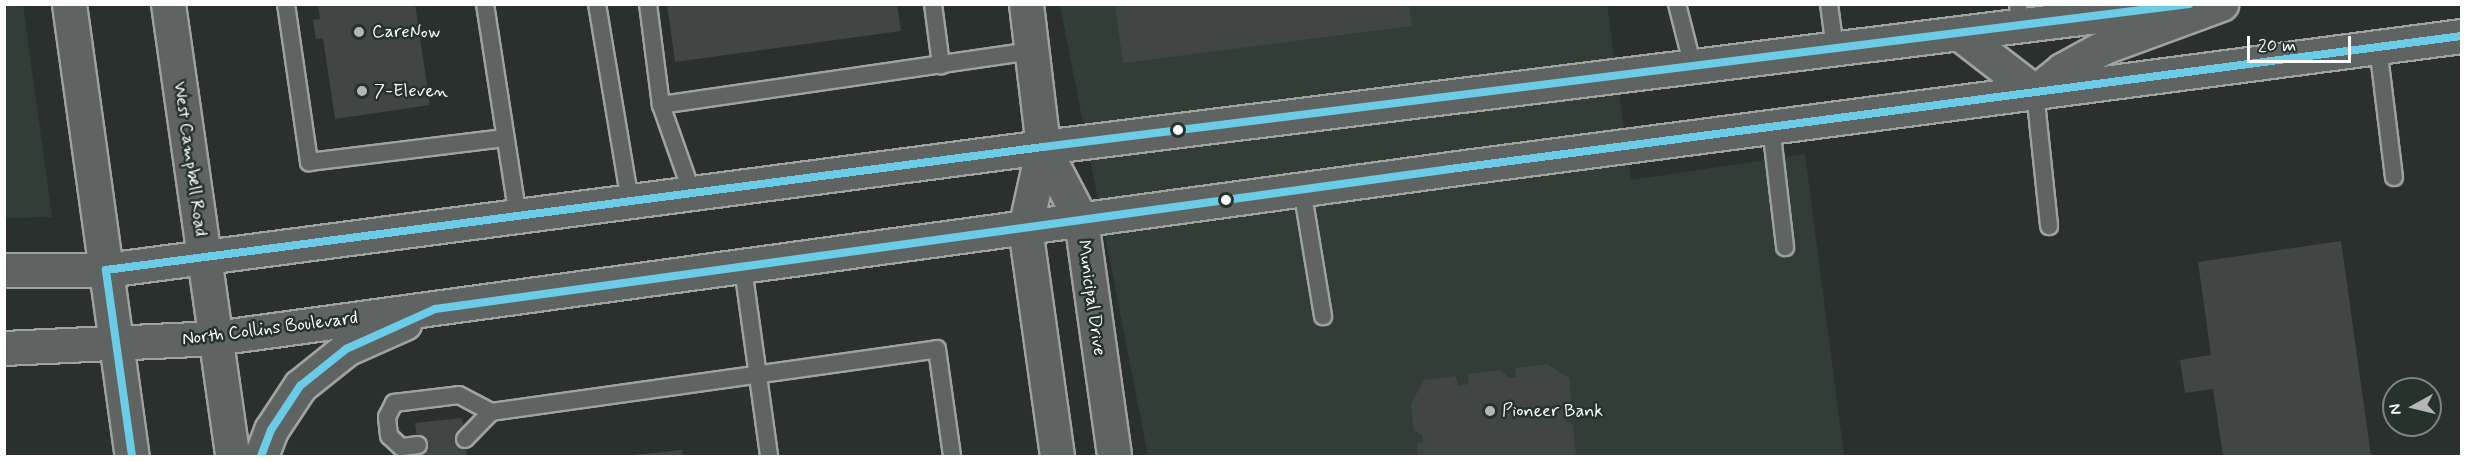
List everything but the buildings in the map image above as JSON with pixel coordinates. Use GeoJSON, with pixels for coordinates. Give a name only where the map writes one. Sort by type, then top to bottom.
{"type":"FeatureCollection","features":[{"type":"Feature","properties":{"kind":"main road"},"geometry":{"type":"LineString","coordinates":[[69,4],[132,456]]}},
{"type":"Feature","properties":{"kind":"main road","name":"West Campbell Road"},"geometry":{"type":"LineString","coordinates":[[168,4],[232,456]]}},
{"type":"Feature","properties":{"kind":"main road","name":"Municipal Drive"},"geometry":{"type":"LineString","coordinates":[[1026,4],[1043,147],[1025,228],[1057,456]]}},
{"type":"Feature","properties":{"kind":"main road"},"geometry":{"type":"LineString","coordinates":[[4,270],[106,270],[1043,147],[1960,34],[2019,15],[2193,4]]}},
{"type":"Feature","properties":{"kind":"main road"},"geometry":{"type":"LineString","coordinates":[[1960,34],[2035,92],[2062,70],[2104,47],[2221,4]]}},
{"type":"Feature","properties":{"kind":"main road","name":"North Collins Boulevard"},"geometry":{"type":"LineString","coordinates":[[4,348],[117,345],[215,338],[743,268],[1302,189],[2462,36]]}},
{"type":"Feature","properties":{"kind":"main road","name":"Municipal Drive"},"geometry":{"type":"LineString","coordinates":[[1043,147],[1081,220],[1114,456]]}},
{"type":"Feature","properties":{"kind":"main road"},"geometry":{"type":"LineString","coordinates":[[261,456],[271,430],[300,386],[346,349],[435,309]]}},
{"type":"Feature","properties":{"kind":"lane"},"geometry":{"type":"LineString","coordinates":[[286,4],[309,162],[506,138]]}},
{"type":"Feature","properties":{"kind":"lane"},"geometry":{"type":"LineString","coordinates":[[485,4],[518,216]]}},
{"type":"Feature","properties":{"kind":"lane"},"geometry":{"type":"LineString","coordinates":[[597,4],[630,201]]}},
{"type":"Feature","properties":{"kind":"lane"},"geometry":{"type":"LineString","coordinates":[[648,4],[661,105],[692,193]]}},
{"type":"Feature","properties":{"kind":"lane"},"geometry":{"type":"LineString","coordinates":[[933,4],[941,65]]}},
{"type":"Feature","properties":{"kind":"lane"},"geometry":{"type":"LineString","coordinates":[[1677,4],[1693,67]]}},
{"type":"Feature","properties":{"kind":"lane"},"geometry":{"type":"LineString","coordinates":[[1829,4],[1835,49]]}},
{"type":"Feature","properties":{"kind":"lane"},"geometry":{"type":"LineString","coordinates":[[2378,47],[2394,177]]}},
{"type":"Feature","properties":{"kind":"lane"},"geometry":{"type":"LineString","coordinates":[[661,105],[1032,51]]}},
{"type":"Feature","properties":{"kind":"lane"},"geometry":{"type":"LineString","coordinates":[[2035,92],[2049,226]]}},
{"type":"Feature","properties":{"kind":"lane"},"geometry":{"type":"LineString","coordinates":[[1771,127],[1785,247]]}},
{"type":"Feature","properties":{"kind":"lane"},"geometry":{"type":"LineString","coordinates":[[1302,189],[1323,316]]}},
{"type":"Feature","properties":{"kind":"lane"},"geometry":{"type":"LineString","coordinates":[[743,268],[769,456]]}},
{"type":"Feature","properties":{"kind":"lane"},"geometry":{"type":"LineString","coordinates":[[418,445],[401,447],[389,436],[387,417],[394,403],[459,395],[491,412],[937,349],[952,456]]}},
{"type":"Feature","properties":{"kind":"lane"},"geometry":{"type":"LineString","coordinates":[[465,439],[491,412]]}},
{"type":"Feature","properties":{"kind":"shaded area"},"geometry":{"type":"Polygon","coordinates":[[[4,5],[23,5],[52,217],[5,218],[4,5]]]}},
{"type":"Feature","properties":{"kind":"shaded area"},"geometry":{"type":"Polygon","coordinates":[[[1060,5],[1607,5],[1631,180],[1805,154],[1844,456],[1148,456],[1060,5]]]}},
{"type":"Feature","properties":{"kind":"transit line"},"geometry":{"type":"LineString","coordinates":[[132,456],[106,270],[1043,147],[2189,4]]}},
{"type":"Feature","properties":{"kind":"transit line"},"geometry":{"type":"LineString","coordinates":[[261,456],[271,430],[300,386],[346,349],[435,309],[1450,169],[2462,36]]}},
{"type":"Feature","properties":{"kind":"place","name":"CareNow"},"geometry":{"type":"Point","coordinates":[359,32]}},
{"type":"Feature","properties":{"kind":"place","name":"7-Eleven"},"geometry":{"type":"Point","coordinates":[362,91]}},
{"type":"Feature","properties":{"kind":"place","name":"Pioneer Bank"},"geometry":{"type":"Point","coordinates":[1490,411]}}]}
